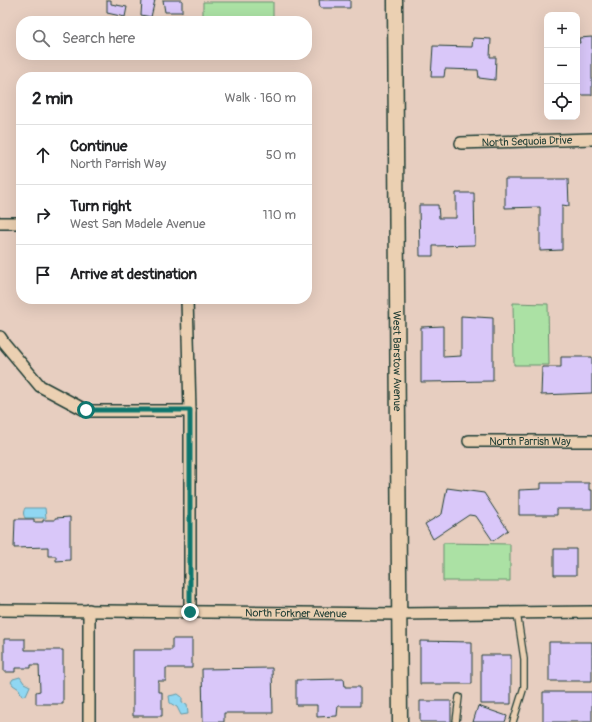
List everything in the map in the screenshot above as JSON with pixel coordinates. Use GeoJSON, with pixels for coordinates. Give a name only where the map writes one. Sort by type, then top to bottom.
{"type":"FeatureCollection","features":[{"type":"Feature","properties":{"kind":"street","name":"West Barstow Avenue"},"geometry":{"type":"LineString","coordinates":[[395,0],[400,722]]}},
{"type":"Feature","properties":{"kind":"street","name":"North Sequoia Drive"},"geometry":{"type":"LineString","coordinates":[[461,143],[592,139]]}},
{"type":"Feature","properties":{"kind":"street"},"geometry":{"type":"LineString","coordinates":[[0,223],[16,223]]}},
{"type":"Feature","properties":{"kind":"street"},"geometry":{"type":"LineString","coordinates":[[187,304],[190,410],[190,612]]}},
{"type":"Feature","properties":{"kind":"street"},"geometry":{"type":"LineString","coordinates":[[0,337],[40,386],[86,410],[190,410]]}},
{"type":"Feature","properties":{"kind":"street","name":"North Parrish Way"},"geometry":{"type":"LineString","coordinates":[[469,441],[592,441]]}},
{"type":"Feature","properties":{"kind":"street","name":"North Forkner Avenue"},"geometry":{"type":"LineString","coordinates":[[0,610],[400,614],[592,612]]}},
{"type":"Feature","properties":{"kind":"street"},"geometry":{"type":"LineString","coordinates":[[90,610],[90,722]]}},
{"type":"Feature","properties":{"kind":"lane"},"geometry":{"type":"LineString","coordinates":[[513,722],[524,687],[524,659],[517,613]]}},
{"type":"Feature","properties":{"kind":"lane"},"geometry":{"type":"LineString","coordinates":[[456,722],[459,697]]}},
{"type":"Feature","properties":{"kind":"green space"},"geometry":{"type":"Polygon","coordinates":[[[203,2],[273,2],[273,16],[203,16],[203,2]]]}},
{"type":"Feature","properties":{"kind":"green space"},"geometry":{"type":"Polygon","coordinates":[[[513,303],[548,304],[549,365],[514,365],[513,303]]]}},
{"type":"Feature","properties":{"kind":"green space"},"geometry":{"type":"Polygon","coordinates":[[[443,543],[510,544],[510,581],[443,581],[443,543]]]}},
{"type":"Feature","properties":{"kind":"water"},"geometry":{"type":"Polygon","coordinates":[[[25,508],[45,508],[46,518],[25,518],[25,508]]]}},
{"type":"Feature","properties":{"kind":"water"},"geometry":{"type":"Polygon","coordinates":[[[20,677],[24,683],[30,686],[26,695],[22,696],[19,689],[11,682],[13,679],[20,677]]]}},
{"type":"Feature","properties":{"kind":"water"},"geometry":{"type":"Polygon","coordinates":[[[178,694],[182,697],[182,703],[187,704],[188,714],[181,715],[177,707],[170,703],[169,696],[178,694]]]}},
{"type":"Feature","properties":{"kind":"building"},"geometry":{"type":"Polygon","coordinates":[[[107,0],[111,0],[111,4],[127,7],[125,16],[107,13],[107,0]]]}},
{"type":"Feature","properties":{"kind":"building"},"geometry":{"type":"Polygon","coordinates":[[[142,0],[155,0],[151,16],[141,15],[142,0]]]}},
{"type":"Feature","properties":{"kind":"building"},"geometry":{"type":"Polygon","coordinates":[[[163,0],[182,0],[182,12],[165,12],[163,0]]]}},
{"type":"Feature","properties":{"kind":"building"},"geometry":{"type":"Polygon","coordinates":[[[319,0],[350,0],[350,8],[320,8],[319,0]]]}},
{"type":"Feature","properties":{"kind":"building"},"geometry":{"type":"Polygon","coordinates":[[[592,37],[592,95],[580,95],[580,38],[592,37]]]}},
{"type":"Feature","properties":{"kind":"building"},"geometry":{"type":"Polygon","coordinates":[[[473,38],[491,39],[490,57],[496,57],[495,80],[479,78],[478,70],[445,69],[444,77],[431,77],[433,46],[472,47],[473,38]]]}},
{"type":"Feature","properties":{"kind":"building"},"geometry":{"type":"Polygon","coordinates":[[[505,179],[568,179],[569,206],[562,205],[562,250],[540,251],[540,207],[505,208],[505,179]]]}},
{"type":"Feature","properties":{"kind":"building"},"geometry":{"type":"Polygon","coordinates":[[[456,193],[474,193],[475,245],[433,246],[433,256],[420,256],[419,205],[438,205],[439,218],[456,218],[456,193]]]}},
{"type":"Feature","properties":{"kind":"building"},"geometry":{"type":"Polygon","coordinates":[[[461,316],[493,318],[493,381],[421,382],[421,327],[443,326],[443,357],[461,356],[461,316]]]}},
{"type":"Feature","properties":{"kind":"building"},"geometry":{"type":"Polygon","coordinates":[[[561,357],[592,357],[592,393],[541,395],[542,367],[561,367],[561,357]]]}},
{"type":"Feature","properties":{"kind":"building"},"geometry":{"type":"Polygon","coordinates":[[[541,483],[589,483],[589,490],[592,490],[592,509],[557,509],[557,515],[519,515],[519,490],[541,489],[541,483]]]}},
{"type":"Feature","properties":{"kind":"building"},"geometry":{"type":"Polygon","coordinates":[[[447,488],[484,493],[508,530],[493,541],[476,516],[469,515],[433,539],[425,524],[442,514],[447,488]]]}},
{"type":"Feature","properties":{"kind":"building"},"geometry":{"type":"Polygon","coordinates":[[[70,517],[70,560],[56,561],[56,556],[48,556],[48,547],[14,548],[15,519],[34,519],[34,522],[43,522],[43,520],[55,520],[55,518],[70,517]]]}},
{"type":"Feature","properties":{"kind":"building"},"geometry":{"type":"Polygon","coordinates":[[[554,549],[576,549],[576,575],[554,575],[554,549]]]}},
{"type":"Feature","properties":{"kind":"building"},"geometry":{"type":"Polygon","coordinates":[[[4,639],[25,639],[25,650],[63,650],[63,704],[36,704],[36,692],[40,691],[39,665],[31,665],[31,668],[15,668],[15,672],[4,672],[4,639]]]}},
{"type":"Feature","properties":{"kind":"building"},"geometry":{"type":"Polygon","coordinates":[[[172,639],[192,639],[192,668],[166,668],[166,681],[158,681],[158,692],[162,692],[162,716],[133,716],[133,650],[172,650],[172,639]]]}},
{"type":"Feature","properties":{"kind":"building"},"geometry":{"type":"Polygon","coordinates":[[[420,641],[472,642],[472,684],[420,684],[420,641]]]}},
{"type":"Feature","properties":{"kind":"building"},"geometry":{"type":"Polygon","coordinates":[[[549,642],[592,642],[592,681],[549,681],[549,642]]]}},
{"type":"Feature","properties":{"kind":"building"},"geometry":{"type":"Polygon","coordinates":[[[481,655],[511,655],[511,704],[481,704],[481,655]]]}},
{"type":"Feature","properties":{"kind":"building"},"geometry":{"type":"Polygon","coordinates":[[[272,668],[273,713],[224,713],[224,722],[203,722],[202,669],[272,668]]]}},
{"type":"Feature","properties":{"kind":"building"},"geometry":{"type":"Polygon","coordinates":[[[344,679],[345,687],[360,687],[360,706],[338,706],[337,716],[317,717],[317,705],[296,705],[296,680],[344,679]]]}},
{"type":"Feature","properties":{"kind":"building"},"geometry":{"type":"Polygon","coordinates":[[[543,692],[592,692],[592,722],[543,722],[543,692]]]}},
{"type":"Feature","properties":{"kind":"building"},"geometry":{"type":"Polygon","coordinates":[[[420,701],[451,701],[451,722],[420,722],[420,701]]]}},
{"type":"Feature","properties":{"kind":"building"},"geometry":{"type":"Polygon","coordinates":[[[478,706],[507,716],[505,722],[473,722],[478,706]]]}},
{"type":"Feature","properties":{"kind":"route"},"geometry":{"type":"LineString","coordinates":[[86,410],[190,410],[190,612]]}}]}
